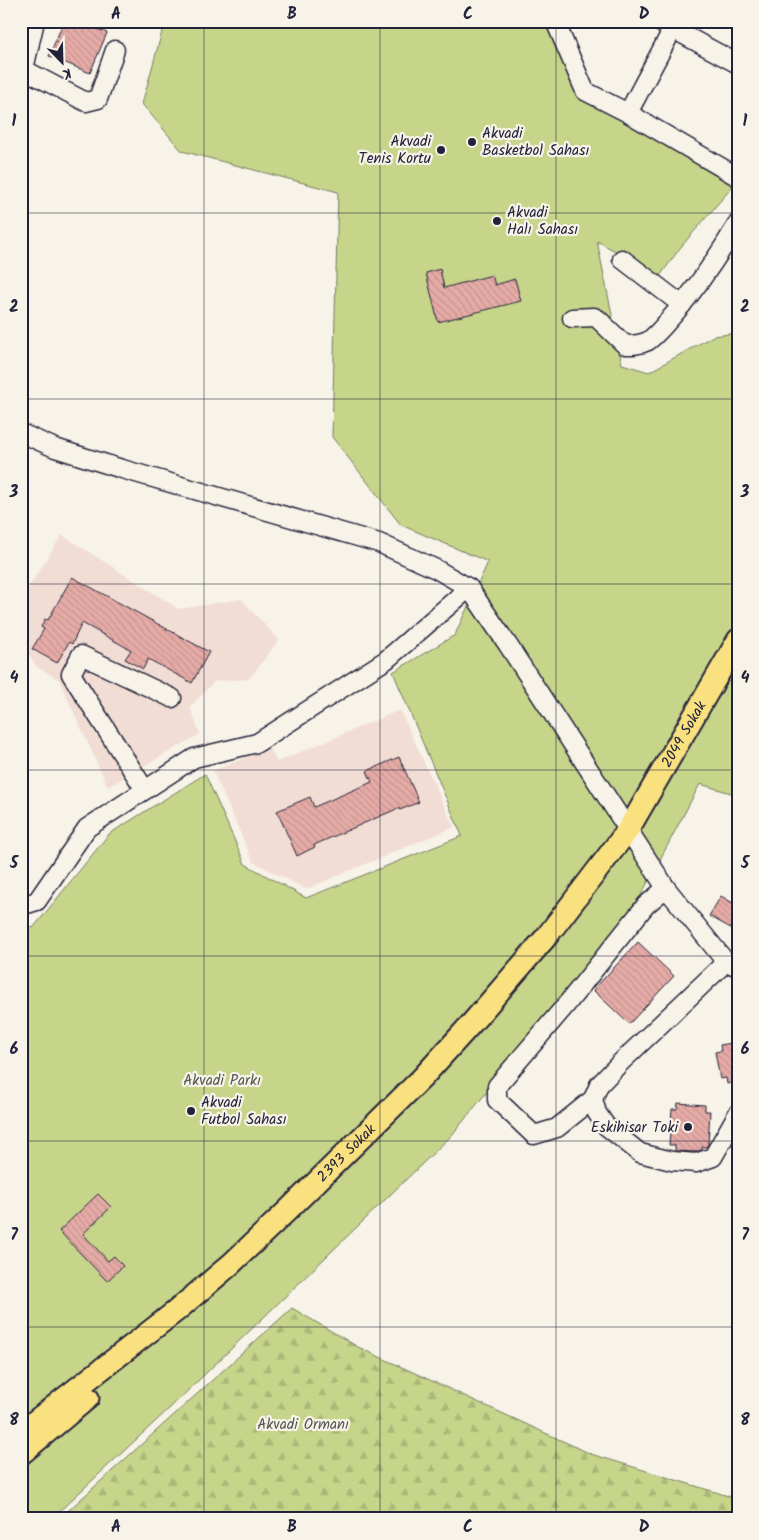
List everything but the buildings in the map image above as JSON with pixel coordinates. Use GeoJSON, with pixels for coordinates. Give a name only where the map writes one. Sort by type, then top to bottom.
{"type":"FeatureCollection","features":[{"type":"Feature","properties":{"kind":"main road","name":"2049 Sokak"},"geometry":{"type":"LineString","coordinates":[[631,835],[738,640]]}},
{"type":"Feature","properties":{"kind":"main road","name":"2049 Sokak"},"geometry":{"type":"LineString","coordinates":[[631,835],[738,664]]}},
{"type":"Feature","properties":{"kind":"main road","name":"2393 Sokak"},"geometry":{"type":"LineString","coordinates":[[24,1444],[259,1257],[383,1135],[448,1069],[489,1020],[631,835]]}},
{"type":"Feature","properties":{"kind":"street"},"geometry":{"type":"LineString","coordinates":[[35,21],[22,68],[86,102],[98,99],[115,50]]}},
{"type":"Feature","properties":{"kind":"street"},"geometry":{"type":"LineString","coordinates":[[555,21],[585,91],[628,113],[738,177]]}},
{"type":"Feature","properties":{"kind":"street"},"geometry":{"type":"LineString","coordinates":[[628,113],[670,24],[738,64]]}},
{"type":"Feature","properties":{"kind":"street"},"geometry":{"type":"LineString","coordinates":[[572,318],[594,317],[625,345],[637,345],[647,341],[663,327],[682,305],[719,255],[738,223]]}},
{"type":"Feature","properties":{"kind":"street"},"geometry":{"type":"LineString","coordinates":[[719,255],[738,256]]}},
{"type":"Feature","properties":{"kind":"street"},"geometry":{"type":"LineString","coordinates":[[622,259],[682,305]]}},
{"type":"Feature","properties":{"kind":"street"},"geometry":{"type":"LineString","coordinates":[[21,433],[56,448],[122,469],[379,543],[436,569],[469,588],[666,888],[732,964],[620,1063],[599,1085],[593,1100],[557,1128],[534,1135],[497,1100],[497,1086],[566,1005],[646,905],[666,888]]}},
{"type":"Feature","properties":{"kind":"street"},"geometry":{"type":"LineString","coordinates":[[21,906],[37,901],[87,828],[194,758],[256,743],[386,660],[469,588]]}},
{"type":"Feature","properties":{"kind":"street"},"geometry":{"type":"LineString","coordinates":[[145,790],[71,674],[81,655],[172,698]]}},
{"type":"Feature","properties":{"kind":"street"},"geometry":{"type":"LineString","coordinates":[[593,1100],[597,1113],[613,1132],[640,1152],[672,1161],[696,1163],[713,1157],[738,1113]]}},
{"type":"Feature","properties":{"kind":"shaded area"},"geometry":{"type":"Polygon","coordinates":[[[62,535],[179,609],[241,599],[279,640],[249,679],[215,681],[190,707],[200,734],[108,787],[59,680],[37,667],[21,643],[21,599],[62,535]]]}},
{"type":"Feature","properties":{"kind":"shaded area"},"geometry":{"type":"Polygon","coordinates":[[[400,710],[454,827],[306,889],[253,862],[213,771],[269,748],[277,762],[400,710]]]}},
{"type":"Feature","properties":{"kind":"green space","name":"Akvadi Parkı"},"geometry":{"type":"Polygon","coordinates":[[[165,21],[546,21],[577,93],[733,186],[680,248],[660,276],[597,241],[622,364],[649,372],[713,336],[738,333],[738,795],[700,784],[631,914],[452,1135],[172,1406],[51,1519],[21,1519],[21,930],[34,927],[109,834],[205,774],[245,864],[306,898],[462,836],[393,672],[455,635],[488,562],[401,525],[332,437],[338,192],[182,151],[142,104],[165,21]]]}},
{"type":"Feature","properties":{"kind":"green space","name":"Akvadi Ormanı"},"geometry":{"type":"Polygon","coordinates":[[[292,1308],[358,1347],[591,1454],[738,1499],[738,1519],[59,1519],[292,1308]]]}},
{"type":"Feature","properties":{"kind":"place","name":"Akvadi Basketbol Sahası"},"geometry":{"type":"Point","coordinates":[472,142]}},
{"type":"Feature","properties":{"kind":"place","name":"Akvadi Tenis Kortu"},"geometry":{"type":"Point","coordinates":[441,150]}},
{"type":"Feature","properties":{"kind":"place","name":"Akvadi Halı Sahası"},"geometry":{"type":"Point","coordinates":[497,221]}},
{"type":"Feature","properties":{"kind":"place","name":"Akvadi Futbol Sahası"},"geometry":{"type":"Point","coordinates":[191,1111]}},
{"type":"Feature","properties":{"kind":"place","name":"Eskihisar Toki"},"geometry":{"type":"Point","coordinates":[688,1127]}}]}
